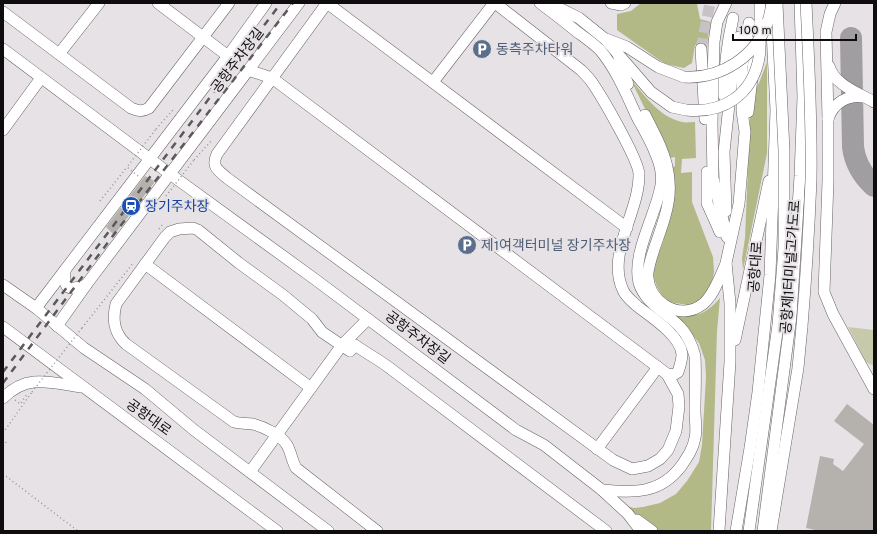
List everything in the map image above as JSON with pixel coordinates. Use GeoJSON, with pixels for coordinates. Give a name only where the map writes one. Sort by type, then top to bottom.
{"type":"FeatureCollection","features":[{"type":"Feature","properties":{"kind":"street"},"geometry":{"type":"LineString","coordinates":[[58,53],[92,3]]}},
{"type":"Feature","properties":{"kind":"street"},"geometry":{"type":"LineString","coordinates":[[58,53],[99,3]]}},
{"type":"Feature","properties":{"kind":"street"},"geometry":{"type":"LineString","coordinates":[[158,3],[228,56]]}},
{"type":"Feature","properties":{"kind":"street"},"geometry":{"type":"LineString","coordinates":[[3,12],[131,108],[138,111],[144,111],[149,108],[229,3]]}},
{"type":"Feature","properties":{"kind":"street","name":"공항주차장길"},"geometry":{"type":"LineString","coordinates":[[36,308],[228,56],[266,3]]}},
{"type":"Feature","properties":{"kind":"street","name":"공항주차장길"},"geometry":{"type":"LineString","coordinates":[[57,326],[86,285],[298,3]]}},
{"type":"Feature","properties":{"kind":"street"},"geometry":{"type":"LineString","coordinates":[[627,228],[327,3],[214,160],[215,166],[226,178],[597,449],[613,460],[632,469],[648,466],[660,459],[668,450],[676,431],[679,406],[678,394],[662,370]]}},
{"type":"Feature","properties":{"kind":"street"},"geometry":{"type":"LineString","coordinates":[[248,70],[272,78],[662,370],[673,375],[678,372],[681,364],[682,353],[676,340],[668,331],[623,292],[619,276],[618,258],[638,193],[640,173],[631,152],[590,80],[581,70],[494,3],[433,82]]}},
{"type":"Feature","properties":{"kind":"street"},"geometry":{"type":"LineString","coordinates":[[540,3],[599,49],[608,61],[657,156],[661,171],[661,188],[640,253],[637,268],[639,282],[643,293],[649,300],[679,325],[685,332],[695,356],[696,437],[692,451],[676,473],[667,481],[654,488],[643,491],[624,492],[602,490]]}},
{"type":"Feature","properties":{"kind":"street"},"geometry":{"type":"LineString","coordinates":[[549,3],[579,18],[605,39],[651,92],[672,107],[686,110],[705,111],[725,105],[738,98],[748,87],[755,74],[760,57],[746,21]]}},
{"type":"Feature","properties":{"kind":"street"},"geometry":{"type":"LineString","coordinates":[[569,3],[579,18]]}},
{"type":"Feature","properties":{"kind":"street"},"geometry":{"type":"LineString","coordinates":[[610,3],[621,5],[625,3]]}},
{"type":"Feature","properties":{"kind":"street"},"geometry":{"type":"LineString","coordinates":[[726,3],[717,22],[714,42],[712,123],[713,178],[728,251]]}},
{"type":"Feature","properties":{"kind":"street"},"geometry":{"type":"LineString","coordinates":[[726,237],[724,152],[733,67],[746,21],[760,3]]}},
{"type":"Feature","properties":{"kind":"street"},"geometry":{"type":"LineString","coordinates":[[605,39],[627,47],[658,67],[684,77],[694,77],[716,73],[743,59],[753,49],[768,21],[771,3]]}},
{"type":"Feature","properties":{"kind":"street","name":"공항대로"},"geometry":{"type":"LineString","coordinates":[[736,531],[750,448],[764,339],[770,275],[776,110],[771,3]]}},
{"type":"Feature","properties":{"kind":"street","name":"공항제1터미널고가도로"},"geometry":{"type":"LineString","coordinates":[[749,531],[778,324],[784,248],[784,151],[777,3]]}},
{"type":"Feature","properties":{"kind":"street"},"geometry":{"type":"LineString","coordinates":[[763,531],[791,316],[800,176],[803,97],[800,3]]}},
{"type":"Feature","properties":{"kind":"street","name":"공항제1터미널고가도로"},"geometry":{"type":"LineString","coordinates":[[771,531],[798,368],[808,239],[811,179],[811,112],[806,3]]}},
{"type":"Feature","properties":{"kind":"street"},"geometry":{"type":"LineString","coordinates":[[835,3],[830,14],[826,32],[828,180],[824,292],[830,308],[874,389]]}},
{"type":"Feature","properties":{"kind":"street"},"geometry":{"type":"LineString","coordinates":[[720,531],[730,362],[730,303],[726,263],[739,204],[745,132],[742,111],[742,67],[746,21]]}},
{"type":"Feature","properties":{"kind":"street","name":"공항주차장길"},"geometry":{"type":"LineString","coordinates":[[3,49],[516,430],[544,445],[602,490],[628,514],[641,531]]}},
{"type":"Feature","properties":{"kind":"street"},"geometry":{"type":"LineString","coordinates":[[701,49],[706,122],[707,203],[728,251]]}},
{"type":"Feature","properties":{"kind":"street"},"geometry":{"type":"LineString","coordinates":[[618,54],[624,75],[655,134],[667,162],[669,174],[669,196],[667,208],[648,272],[648,282],[652,293],[669,308],[682,310],[695,308],[703,304],[709,298],[726,263]]}},
{"type":"Feature","properties":{"kind":"street"},"geometry":{"type":"LineString","coordinates":[[827,62],[830,72],[837,80],[872,101]]}},
{"type":"Feature","properties":{"kind":"street"},"geometry":{"type":"LineString","coordinates":[[3,130],[41,78]]}},
{"type":"Feature","properties":{"kind":"street"},"geometry":{"type":"LineString","coordinates":[[828,119],[834,107],[847,98],[856,96],[872,101]]}},
{"type":"Feature","properties":{"kind":"street"},"geometry":{"type":"LineString","coordinates":[[730,362],[775,154]]}},
{"type":"Feature","properties":{"kind":"street"},"geometry":{"type":"LineString","coordinates":[[377,531],[296,468],[284,440],[252,424],[241,424],[234,422],[119,338],[115,331],[114,311],[116,304],[141,262],[170,232],[186,228],[198,230],[238,263],[283,295],[312,319],[322,332],[350,351],[355,345],[368,355],[387,366],[606,531]]}},
{"type":"Feature","properties":{"kind":"street"},"geometry":{"type":"LineString","coordinates":[[141,262],[311,388]]}},
{"type":"Feature","properties":{"kind":"street"},"geometry":{"type":"LineString","coordinates":[[65,270],[64,282],[67,286],[73,289],[86,285]]}},
{"type":"Feature","properties":{"kind":"street"},"geometry":{"type":"LineString","coordinates":[[3,286],[36,308],[84,348],[145,389],[194,430],[328,531]]}},
{"type":"Feature","properties":{"kind":"street"},"geometry":{"type":"LineString","coordinates":[[250,472],[342,345],[368,319]]}},
{"type":"Feature","properties":{"kind":"street","name":"공항대로"},"geometry":{"type":"LineString","coordinates":[[3,327],[277,531]]}},
{"type":"Feature","properties":{"kind":"street"},"geometry":{"type":"LineString","coordinates":[[597,449],[662,370]]}},
{"type":"Feature","properties":{"kind":"street"},"geometry":{"type":"LineString","coordinates":[[7,398],[16,387],[28,382],[48,382],[82,387]]}},
{"type":"Feature","properties":{"kind":"street"},"geometry":{"type":"LineString","coordinates":[[628,514],[652,531]]}},
{"type":"Feature","properties":{"kind":"path"},"geometry":{"type":"LineString","coordinates":[[100,201],[156,129],[173,110]]}},
{"type":"Feature","properties":{"kind":"path"},"geometry":{"type":"LineString","coordinates":[[166,196],[194,160],[212,140]]}},
{"type":"Feature","properties":{"kind":"path"},"geometry":{"type":"LineString","coordinates":[[127,167],[138,176]]}},
{"type":"Feature","properties":{"kind":"path"},"geometry":{"type":"LineString","coordinates":[[159,229],[163,224]]}},
{"type":"Feature","properties":{"kind":"path"},"geometry":{"type":"LineString","coordinates":[[7,398],[20,404],[82,328],[141,262]]}},
{"type":"Feature","properties":{"kind":"path"},"geometry":{"type":"LineString","coordinates":[[3,433],[31,391]]}},
{"type":"Feature","properties":{"kind":"path"},"geometry":{"type":"LineString","coordinates":[[3,446],[7,441]]}},
{"type":"Feature","properties":{"kind":"path"},"geometry":{"type":"LineString","coordinates":[[3,474],[78,531]]}},
{"type":"Feature","properties":{"kind":"green space"},"geometry":{"type":"Polygon","coordinates":[[[641,3],[699,3],[697,4],[700,19],[711,22],[706,46],[695,45],[692,63],[684,68],[665,64],[617,30],[617,14],[631,11],[641,3]]]}},
{"type":"Feature","properties":{"kind":"green space"},"geometry":{"type":"Polygon","coordinates":[[[767,62],[767,153],[743,270],[742,258],[745,238],[751,96],[759,83],[767,62]]]}},
{"type":"Feature","properties":{"kind":"green space"},"geometry":{"type":"Polygon","coordinates":[[[630,78],[647,98],[666,115],[682,122],[695,122],[696,158],[682,159],[681,173],[692,172],[692,202],[713,257],[714,272],[711,289],[697,303],[688,305],[669,302],[662,296],[653,275],[655,263],[663,242],[673,205],[675,186],[672,167],[675,166],[675,157],[669,158],[630,78]]]}},
{"type":"Feature","properties":{"kind":"green space"},"geometry":{"type":"Polygon","coordinates":[[[720,298],[717,331],[711,531],[659,531],[625,506],[634,508],[660,503],[676,494],[687,481],[699,462],[702,445],[706,377],[705,360],[699,343],[691,333],[679,324],[675,315],[689,316],[700,314],[715,304],[720,298]]]}},
{"type":"Feature","properties":{"kind":"green space"},"geometry":{"type":"Polygon","coordinates":[[[848,327],[874,330],[874,366],[866,362],[848,327]]]}},
{"type":"Feature","properties":{"kind":"building"},"geometry":{"type":"Polygon","coordinates":[[[145,176],[153,180],[154,183],[115,234],[113,234],[106,227],[145,176]]]}},
{"type":"Feature","properties":{"kind":"building"},"geometry":{"type":"Polygon","coordinates":[[[847,404],[874,425],[874,531],[820,531],[806,528],[820,456],[834,459],[833,464],[843,471],[864,444],[834,421],[847,404]]]}},
{"type":"Feature","properties":{"kind":"taxiway"},"geometry":{"type":"LineString","coordinates":[[851,38],[853,147],[855,158],[860,168],[866,178],[874,186]]}},
{"type":"Feature","properties":{"kind":"tunnel"},"geometry":{"type":"LineString","coordinates":[[701,49],[710,3]]}},
{"type":"Feature","properties":{"kind":"railway"},"geometry":{"type":"LineString","coordinates":[[3,372],[281,3]]}},
{"type":"Feature","properties":{"kind":"railway"},"geometry":{"type":"LineString","coordinates":[[3,383],[112,237],[293,3]]}},
{"type":"Feature","properties":{"kind":"place","name":"동측주차타워"},"geometry":{"type":"Point","coordinates":[482,49]}},
{"type":"Feature","properties":{"kind":"place","name":"장기주차장"},"geometry":{"type":"Point","coordinates":[131,206]}},
{"type":"Feature","properties":{"kind":"place","name":"제1여객터미널 장기주차장"},"geometry":{"type":"Point","coordinates":[467,245]}}]}
